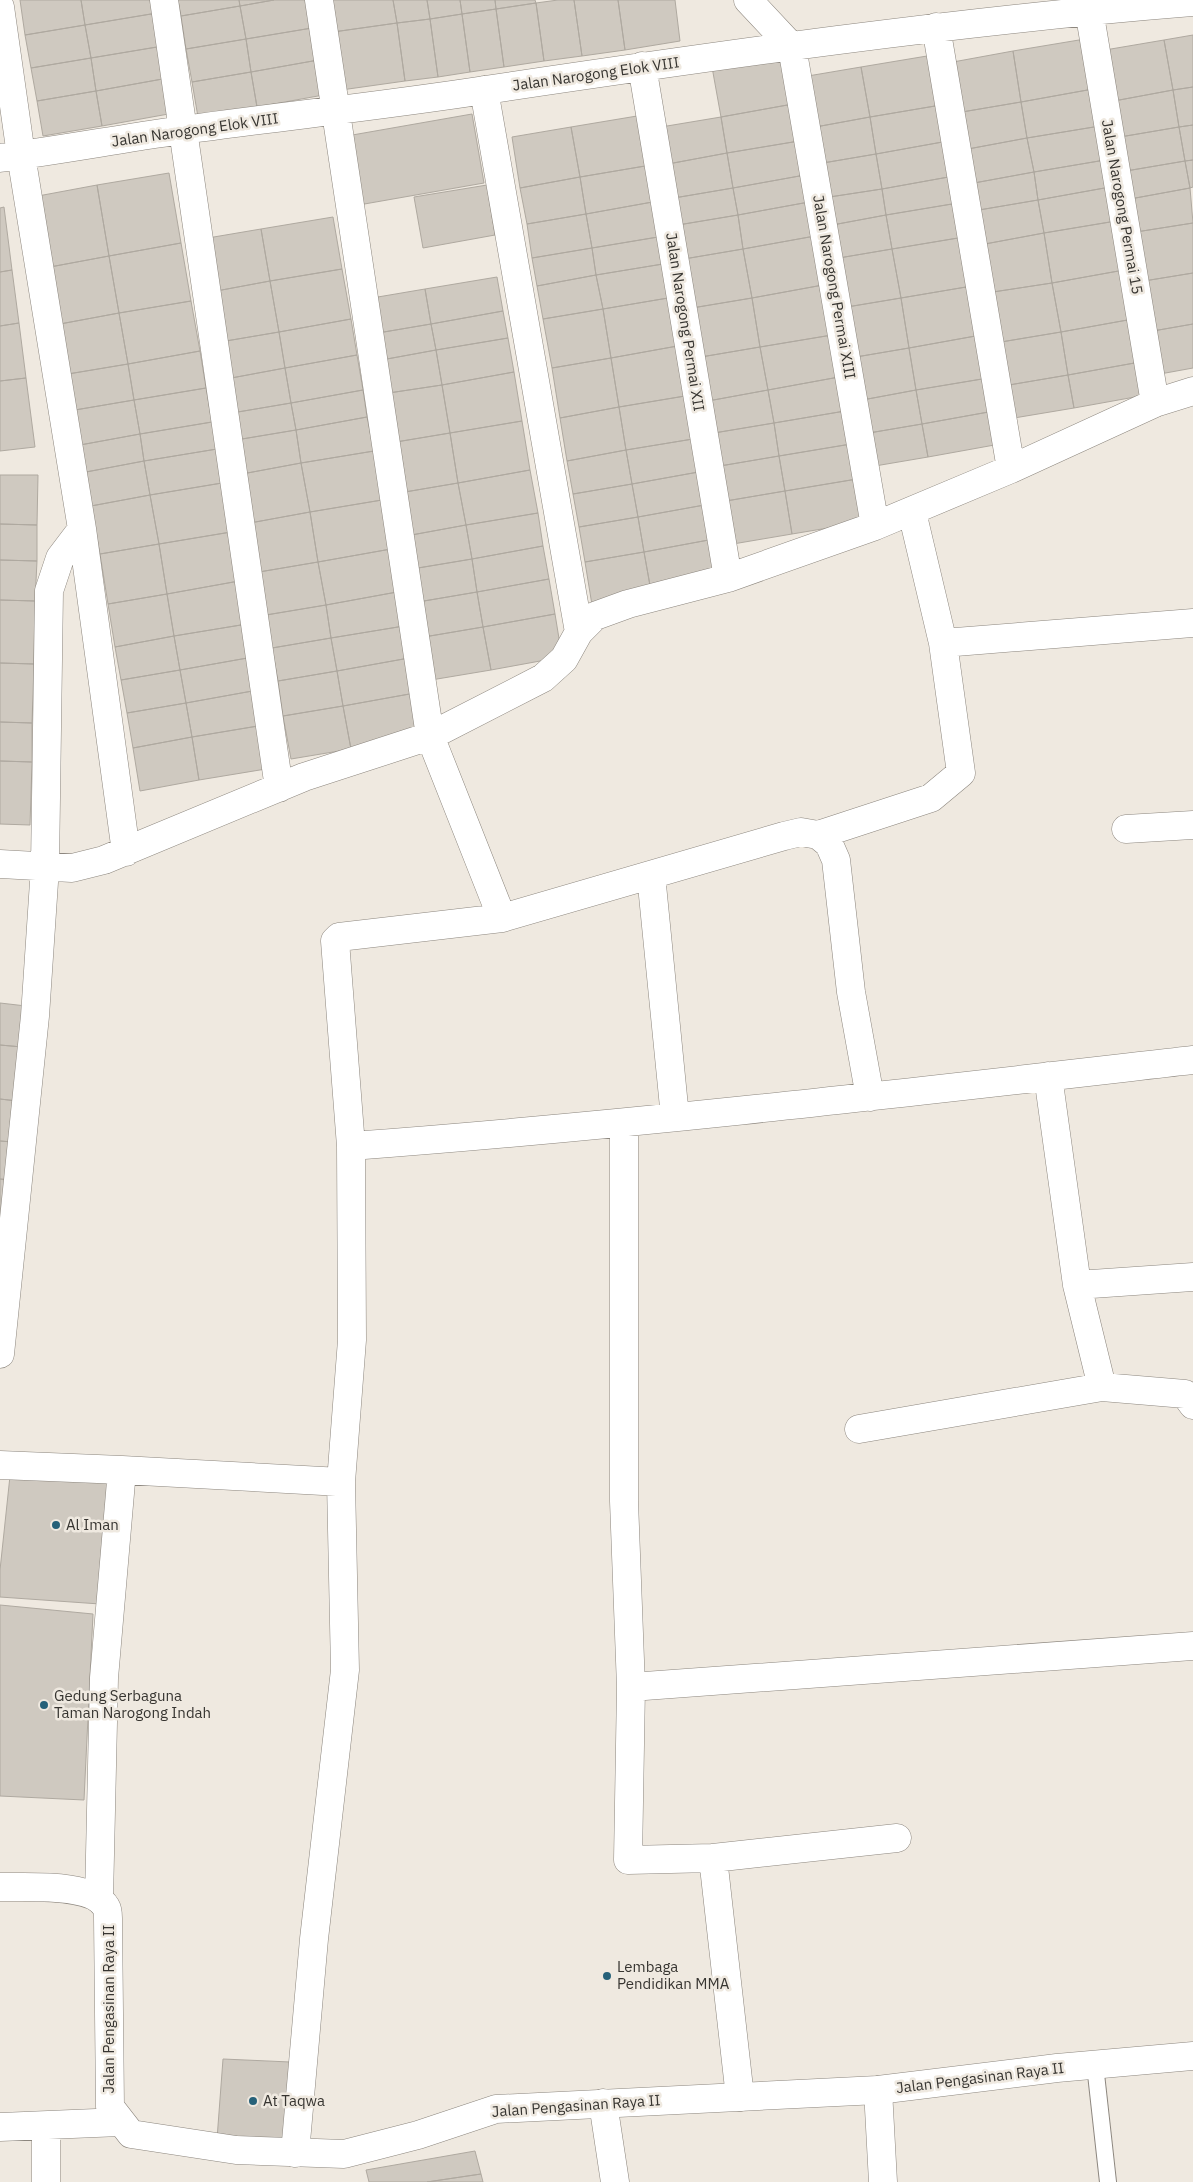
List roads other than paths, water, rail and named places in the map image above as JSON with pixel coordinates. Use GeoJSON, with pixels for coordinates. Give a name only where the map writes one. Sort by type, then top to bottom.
{"type":"FeatureCollection","features":[{"type":"Feature","properties":{"kind":"street"},"geometry":{"type":"LineString","coordinates":[[164,0],[279,788]]}},
{"type":"Feature","properties":{"kind":"street"},"geometry":{"type":"LineString","coordinates":[[319,0],[334,112],[430,736],[502,918]]}},
{"type":"Feature","properties":{"kind":"street"},"geometry":{"type":"LineString","coordinates":[[748,0],[792,47]]}},
{"type":"Feature","properties":{"kind":"street","name":"Jalan Narogong Elok VIII"},"geometry":{"type":"LineString","coordinates":[[11,157],[182,131],[334,112],[642,66],[936,27],[1089,10],[1193,2]]}},
{"type":"Feature","properties":{"kind":"street"},"geometry":{"type":"LineString","coordinates":[[0,8],[11,157],[82,528],[126,852]]}},
{"type":"Feature","properties":{"kind":"street","name":"Jalan Narogong Permai 15"},"geometry":{"type":"LineString","coordinates":[[1089,10],[1155,403]]}},
{"type":"Feature","properties":{"kind":"street"},"geometry":{"type":"LineString","coordinates":[[936,27],[1011,469]]}},
{"type":"Feature","properties":{"kind":"street","name":"Jalan Narogong Permai XIII"},"geometry":{"type":"LineString","coordinates":[[792,47],[875,526]]}},
{"type":"Feature","properties":{"kind":"street","name":"Jalan Narogong Permai XII"},"geometry":{"type":"LineString","coordinates":[[642,66],[728,578]]}},
{"type":"Feature","properties":{"kind":"street"},"geometry":{"type":"LineString","coordinates":[[484,90],[579,632]]}},
{"type":"Feature","properties":{"kind":"street"},"geometry":{"type":"LineString","coordinates":[[0,864],[72,868],[126,852],[304,777],[430,736],[543,678],[564,659],[579,632],[595,616],[628,604],[728,578],[875,526],[1011,469],[1155,403],[1193,391]]}},
{"type":"Feature","properties":{"kind":"street"},"geometry":{"type":"LineString","coordinates":[[295,2153],[314,1939],[345,1670],[341,1482],[352,1340],[351,1146],[336,938],[502,918],[784,836],[801,832],[818,835],[931,798],[961,773],[943,643],[912,512]]}},
{"type":"Feature","properties":{"kind":"street"},"geometry":{"type":"LineString","coordinates":[[0,1354],[34,1026],[45,867],[49,590],[60,558],[82,528]]}},
{"type":"Feature","properties":{"kind":"street"},"geometry":{"type":"LineString","coordinates":[[943,643],[1193,623]]}},
{"type":"Feature","properties":{"kind":"street"},"geometry":{"type":"LineString","coordinates":[[1126,829],[1193,825]]}},
{"type":"Feature","properties":{"kind":"street"},"geometry":{"type":"LineString","coordinates":[[818,835],[829,844],[836,860],[851,992],[870,1097]]}},
{"type":"Feature","properties":{"kind":"street"},"geometry":{"type":"LineString","coordinates":[[651,875],[675,1118]]}},
{"type":"Feature","properties":{"kind":"street"},"geometry":{"type":"LineString","coordinates":[[351,1146],[675,1118],[1193,1060]]}},
{"type":"Feature","properties":{"kind":"street"},"geometry":{"type":"LineString","coordinates":[[1048,1076],[1077,1285],[1102,1387]]}},
{"type":"Feature","properties":{"kind":"street"},"geometry":{"type":"LineString","coordinates":[[624,1123],[624,1491],[630,1687],[628,1860],[713,1858],[897,1838]]}},
{"type":"Feature","properties":{"kind":"street"},"geometry":{"type":"LineString","coordinates":[[1077,1285],[1193,1277]]}},
{"type":"Feature","properties":{"kind":"street"},"geometry":{"type":"LineString","coordinates":[[859,1429],[1102,1387],[1185,1394],[1193,1405]]}},
{"type":"Feature","properties":{"kind":"street"},"geometry":{"type":"LineString","coordinates":[[0,1465],[341,1482]]}},
{"type":"Feature","properties":{"kind":"street"},"geometry":{"type":"LineString","coordinates":[[0,1887],[63,1888],[86,1892],[99,1899],[104,1678],[122,1470]]}},
{"type":"Feature","properties":{"kind":"street"},"geometry":{"type":"LineString","coordinates":[[630,1687],[1193,1646]]}},
{"type":"Feature","properties":{"kind":"street"},"geometry":{"type":"LineString","coordinates":[[713,1858],[740,2097]]}},
{"type":"Feature","properties":{"kind":"street","name":"Jalan Pengasinan Raya II"},"geometry":{"type":"LineString","coordinates":[[99,1899],[106,1907],[108,1918],[110,2107],[131,2134],[236,2150],[344,2154],[418,2135],[496,2109],[878,2090],[1095,2065],[1193,2056]]}},
{"type":"Feature","properties":{"kind":"street"},"geometry":{"type":"LineString","coordinates":[[878,2090],[883,2182]]}},
{"type":"Feature","properties":{"kind":"street"},"geometry":{"type":"LineString","coordinates":[[603,2104],[615,2182]]}},
{"type":"Feature","properties":{"kind":"street"},"geometry":{"type":"LineString","coordinates":[[0,2127],[46,2127],[120,2122]]}},
{"type":"Feature","properties":{"kind":"street"},"geometry":{"type":"LineString","coordinates":[[46,2127],[46,2182]]}},
{"type":"Feature","properties":{"kind":"lane"},"geometry":{"type":"LineString","coordinates":[[1095,2065],[1108,2182]]}},
{"type":"Feature","properties":{"kind":"place","name":"Al Iman"},"geometry":{"type":"Point","coordinates":[56,1525]}},
{"type":"Feature","properties":{"kind":"place","name":"Gedung Serbaguna Taman Narogong Indah"},"geometry":{"type":"Point","coordinates":[44,1705]}},
{"type":"Feature","properties":{"kind":"place","name":"Lembaga Pendidikan MMA"},"geometry":{"type":"Point","coordinates":[607,1976]}},
{"type":"Feature","properties":{"kind":"place","name":"At Taqwa"},"geometry":{"type":"Point","coordinates":[253,2101]}}]}
